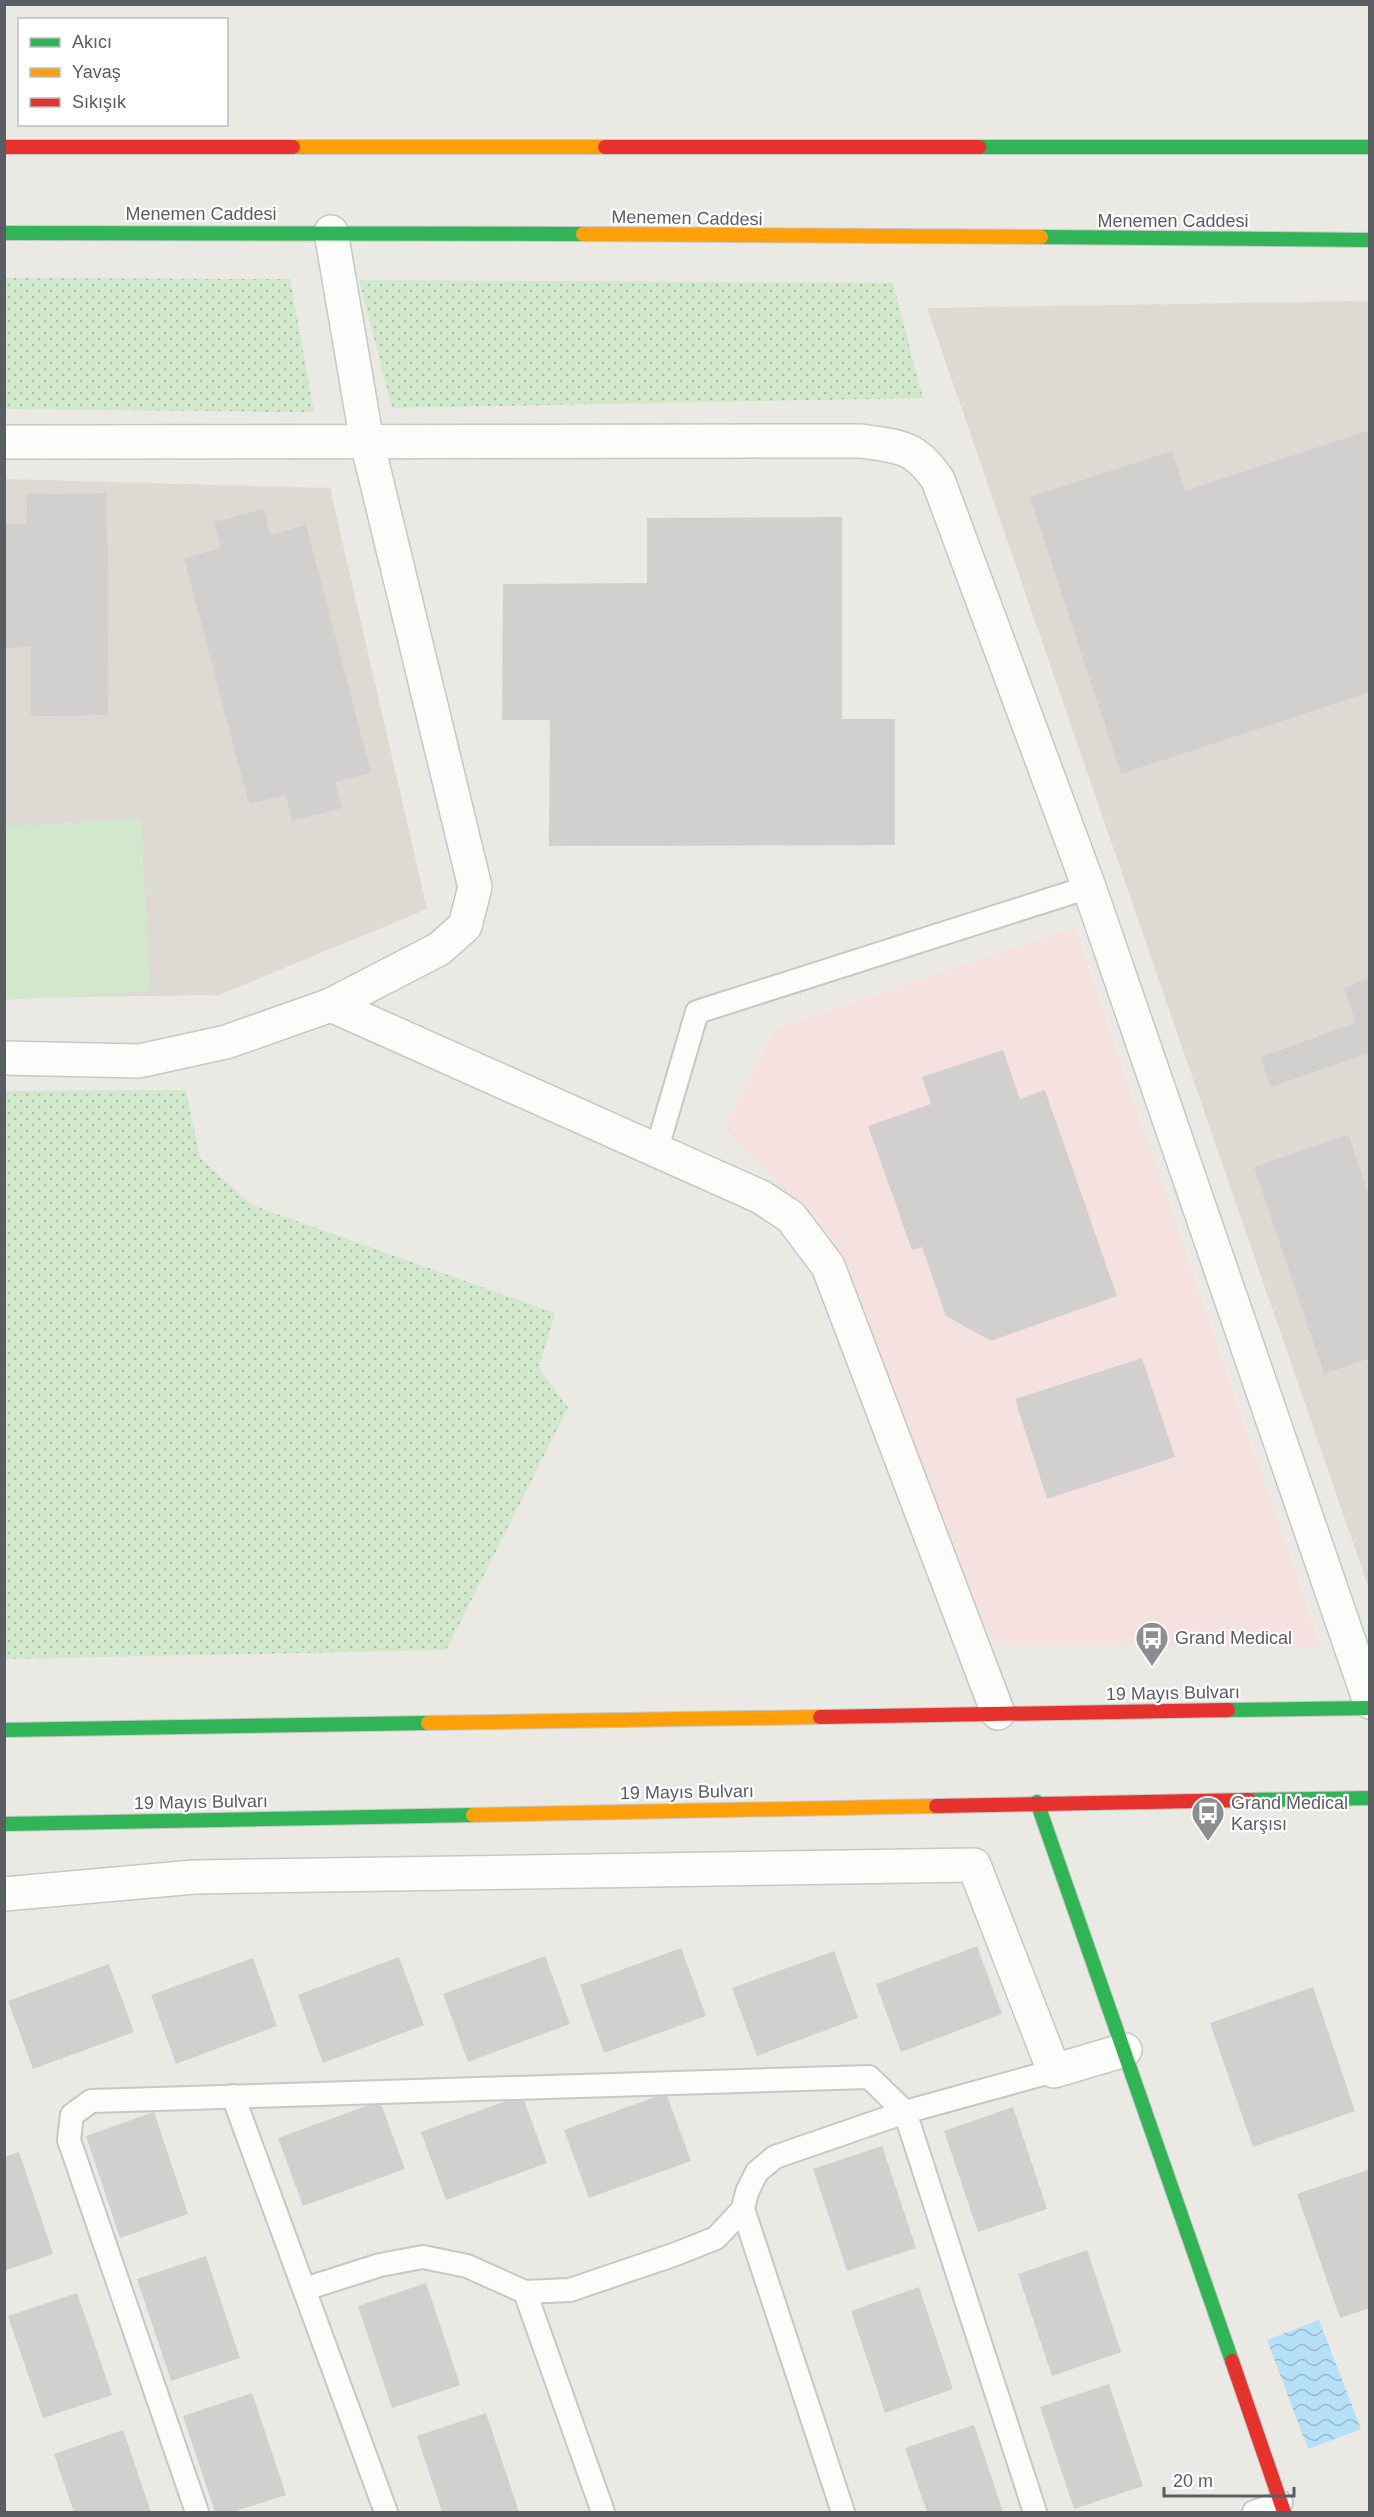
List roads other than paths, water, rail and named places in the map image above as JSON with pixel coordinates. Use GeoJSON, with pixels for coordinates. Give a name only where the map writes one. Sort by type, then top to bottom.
{"type":"FeatureCollection","features":[{"type":"Feature","properties":{"kind":"main road"},"geometry":{"type":"LineString","coordinates":[[4,147],[1370,147]]}},
{"type":"Feature","properties":{"kind":"main road","name":"Menemen Caddesi"},"geometry":{"type":"LineString","coordinates":[[4,233],[331,232],[1370,240]]}},
{"type":"Feature","properties":{"kind":"main road","name":"19 Mayıs Bulvarı"},"geometry":{"type":"LineString","coordinates":[[4,1730],[1370,1708]]}},
{"type":"Feature","properties":{"kind":"main road","name":"19 Mayıs Bulvarı"},"geometry":{"type":"LineString","coordinates":[[4,1824],[1037,1802],[1370,1798]]}},
{"type":"Feature","properties":{"kind":"main road"},"geometry":{"type":"LineString","coordinates":[[1037,1802],[1283,2508]]}},
{"type":"Feature","properties":{"kind":"street"},"geometry":{"type":"LineString","coordinates":[[4,1058],[139,1061],[226,1042],[331,1005],[439,949],[465,926],[475,887],[367,442],[331,232]]}},
{"type":"Feature","properties":{"kind":"street"},"geometry":{"type":"LineString","coordinates":[[4,442],[861,441],[902,448],[924,460],[938,480],[1089,887],[1370,1702]]}},
{"type":"Feature","properties":{"kind":"street"},"geometry":{"type":"LineString","coordinates":[[331,1005],[761,1197],[790,1217],[828,1266],[998,1713]]}},
{"type":"Feature","properties":{"kind":"street"},"geometry":{"type":"LineString","coordinates":[[4,1894],[194,1877],[974,1865],[1054,2071],[1125,2050]]}},
{"type":"Feature","properties":{"kind":"lane"},"geometry":{"type":"LineString","coordinates":[[656,1152],[697,1012],[1089,887]]}},
{"type":"Feature","properties":{"kind":"lane"},"geometry":{"type":"LineString","coordinates":[[305,2289],[380,2265],[423,2257],[467,2266],[525,2292],[570,2290],[716,2238],[743,2209],[747,2192],[757,2172],[776,2157],[905,2112],[1054,2071]]}},
{"type":"Feature","properties":{"kind":"lane"},"geometry":{"type":"LineString","coordinates":[[197,2512],[69,2140],[72,2115],[91,2101],[869,2077],[905,2112],[1035,2512]]}},
{"type":"Feature","properties":{"kind":"lane"},"geometry":{"type":"LineString","coordinates":[[233,2096],[386,2512]]}},
{"type":"Feature","properties":{"kind":"lane"},"geometry":{"type":"LineString","coordinates":[[743,2209],[843,2512]]}},
{"type":"Feature","properties":{"kind":"lane"},"geometry":{"type":"LineString","coordinates":[[525,2292],[603,2512]]}},
{"type":"Feature","properties":{"kind":"lane"},"geometry":{"type":"LineString","coordinates":[[1254,2512],[1283,2508]]}},
{"type":"Feature","properties":{"kind":"water"},"geometry":{"type":"Polygon","coordinates":[[[1319,2320],[1361,2429],[1308,2449],[1267,2340],[1319,2320]]]}},
{"type":"Feature","properties":{"kind":"place","name":"Grand Medical"},"geometry":{"type":"Point","coordinates":[1152,1667]}},
{"type":"Feature","properties":{"kind":"place","name":"Grand Medical Karşısı"},"geometry":{"type":"Point","coordinates":[1208,1842]}}]}
